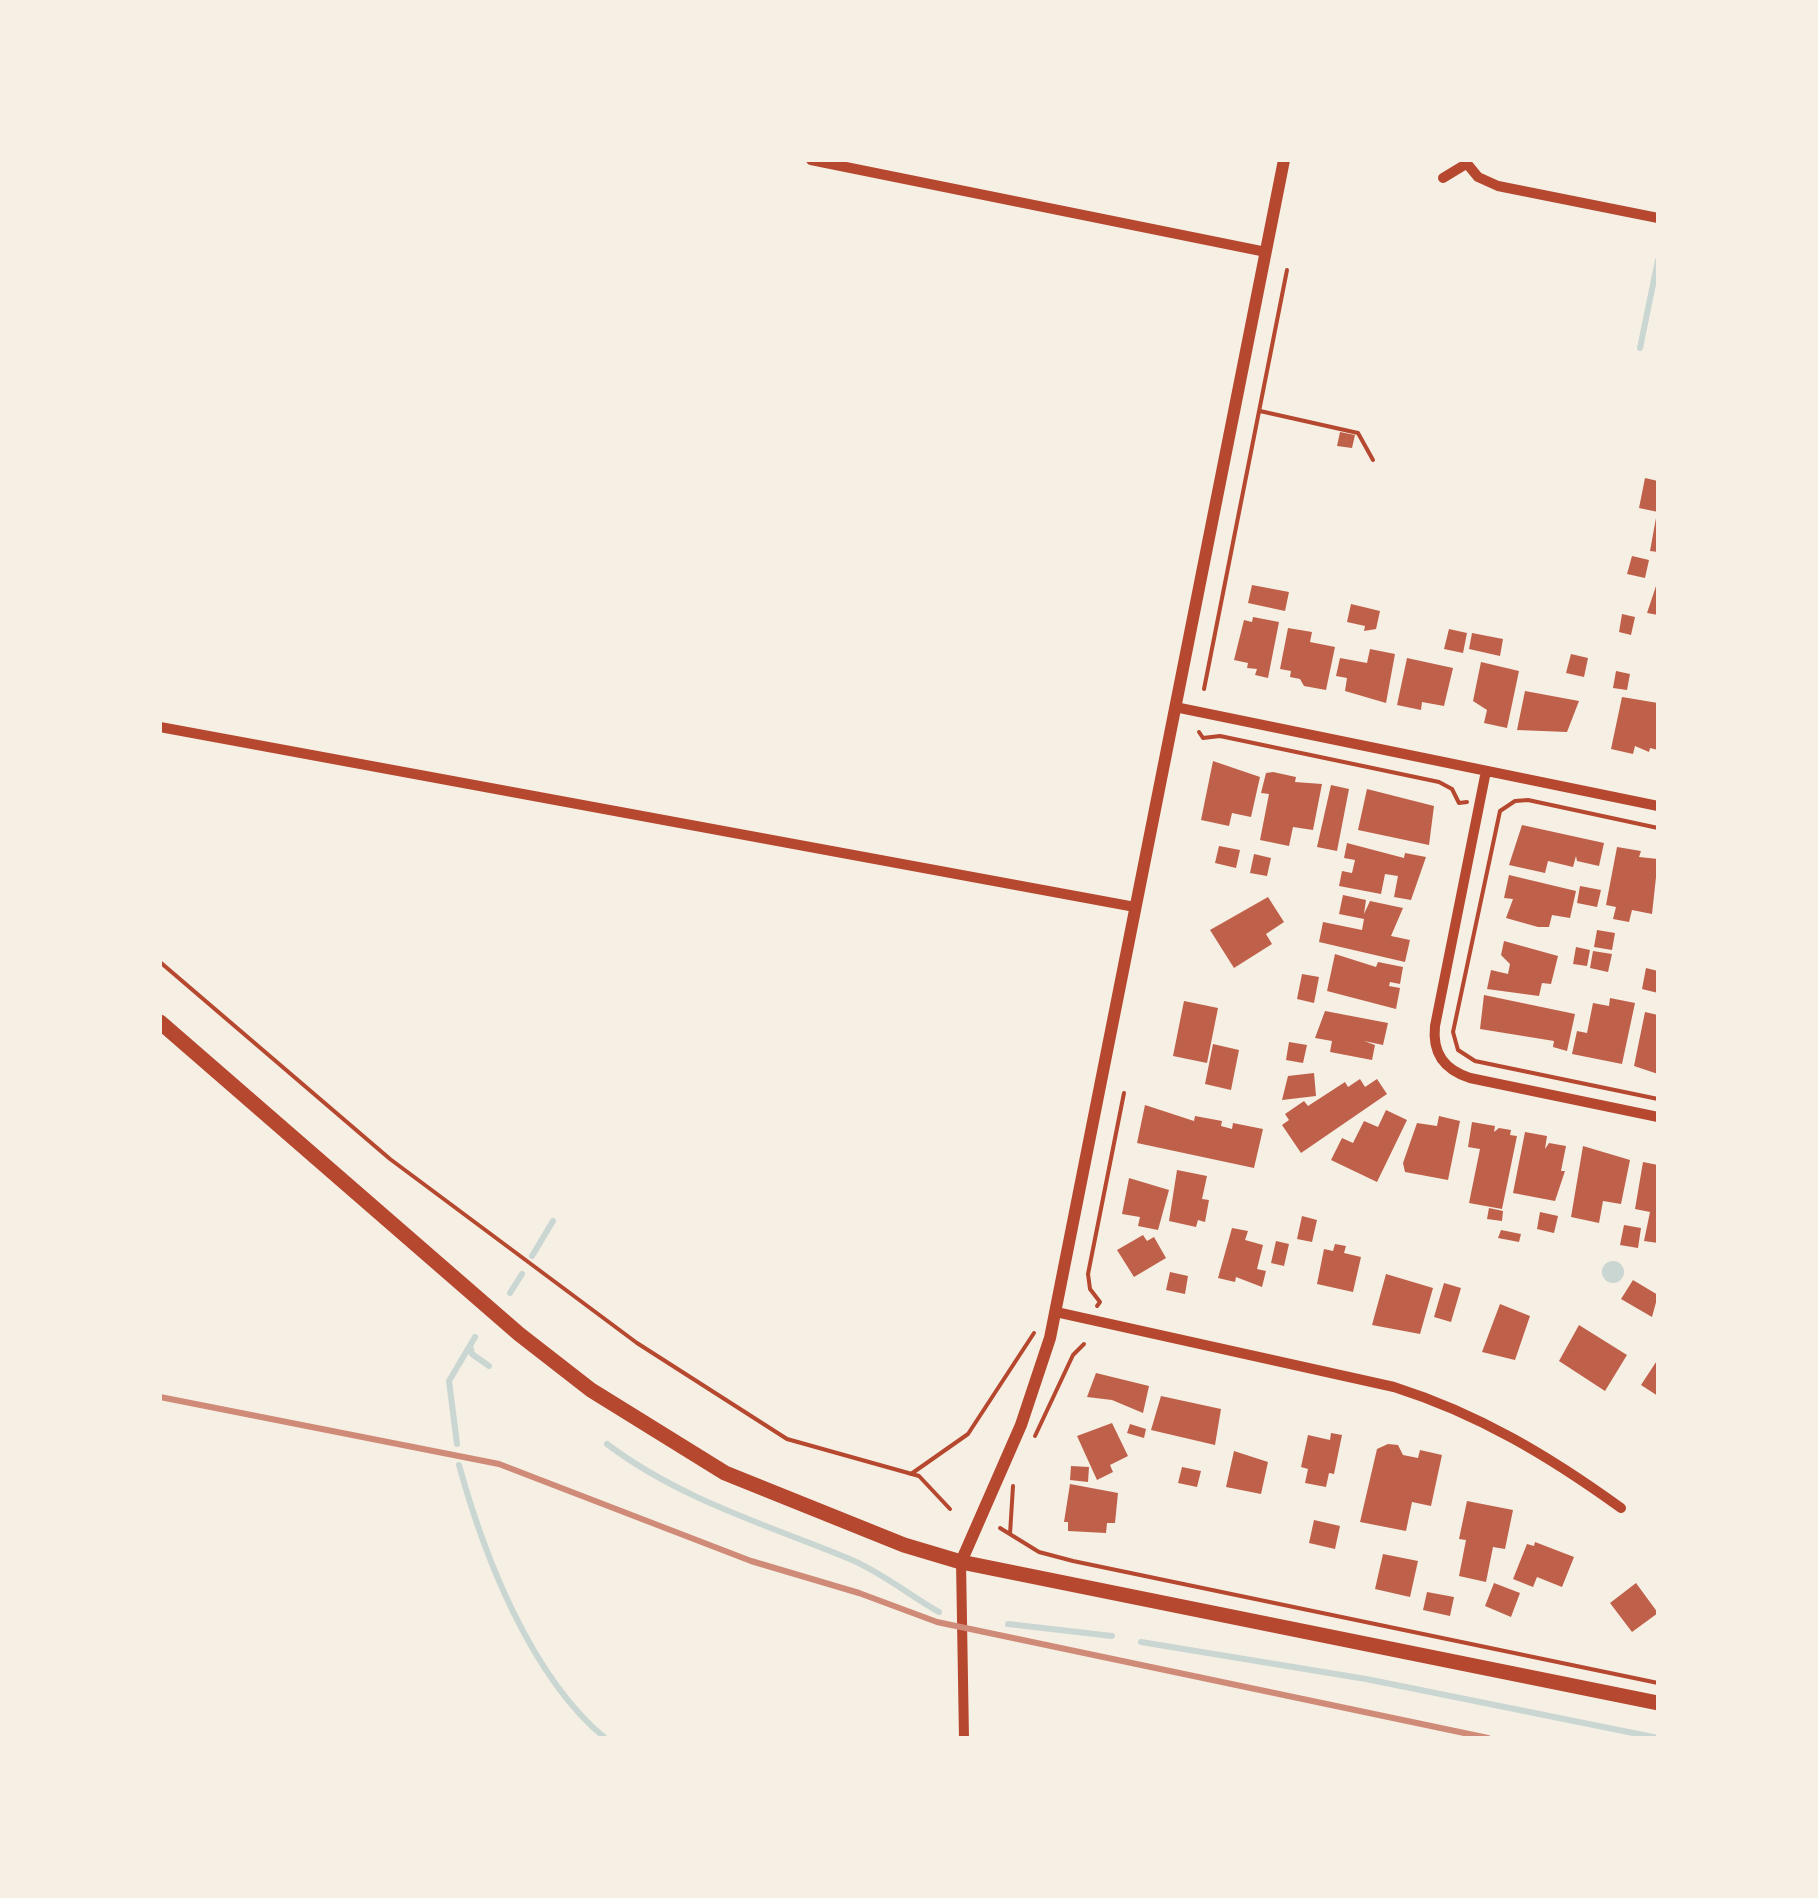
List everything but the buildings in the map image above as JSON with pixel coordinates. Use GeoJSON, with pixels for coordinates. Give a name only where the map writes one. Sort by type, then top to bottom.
{"type":"FeatureCollection","features":[{"type":"Feature","properties":{"kind":"main road"},"geometry":{"type":"LineString","coordinates":[[160,1022],[519,1334],[591,1390],[725,1473],[850,1525],[961,1562],[1658,1704]]}},
{"type":"Feature","properties":{"kind":"street"},"geometry":{"type":"LineString","coordinates":[[811,160],[1266,252]]}},
{"type":"Feature","properties":{"kind":"street"},"geometry":{"type":"LineString","coordinates":[[964,1738],[961,1562],[1035,1390],[1056,1312],[1284,160]]}},
{"type":"Feature","properties":{"kind":"street"},"geometry":{"type":"LineString","coordinates":[[1443,178],[1465,162],[1478,177],[1498,186],[1658,218]]}},
{"type":"Feature","properties":{"kind":"street"},"geometry":{"type":"LineString","coordinates":[[1175,707],[1658,806]]}},
{"type":"Feature","properties":{"kind":"street"},"geometry":{"type":"LineString","coordinates":[[160,727],[1134,907]]}},
{"type":"Feature","properties":{"kind":"street"},"geometry":{"type":"LineString","coordinates":[[1486,771],[1436,1026],[1437,1063],[1470,1078],[1658,1117]]}},
{"type":"Feature","properties":{"kind":"street"},"geometry":{"type":"LineString","coordinates":[[1056,1312],[1394,1387],[1442,1402],[1518,1440],[1621,1508]]}},
{"type":"Feature","properties":{"kind":"path"},"geometry":{"type":"LineString","coordinates":[[1204,689],[1287,270]]}},
{"type":"Feature","properties":{"kind":"path"},"geometry":{"type":"LineString","coordinates":[[1259,411],[1358,433],[1373,460]]}},
{"type":"Feature","properties":{"kind":"path"},"geometry":{"type":"LineString","coordinates":[[1199,732],[1202,738],[1220,736],[1440,782],[1452,789],[1459,803],[1467,802]]}},
{"type":"Feature","properties":{"kind":"path"},"geometry":{"type":"LineString","coordinates":[[1658,828],[1528,800],[1497,809],[1453,1032],[1455,1045],[1475,1061],[1658,1099]]}},
{"type":"Feature","properties":{"kind":"path"},"geometry":{"type":"LineString","coordinates":[[160,962],[390,1159],[637,1343],[805,1448],[911,1474],[927,1483],[950,1509]]}},
{"type":"Feature","properties":{"kind":"path"},"geometry":{"type":"LineString","coordinates":[[1098,1306],[1100,1302],[1090,1289],[1088,1274],[1124,1093]]}},
{"type":"Feature","properties":{"kind":"path"},"geometry":{"type":"LineString","coordinates":[[911,1474],[968,1434],[1040,1319]]}},
{"type":"Feature","properties":{"kind":"path"},"geometry":{"type":"LineString","coordinates":[[1034,1439],[1072,1355],[1084,1344]]}},
{"type":"Feature","properties":{"kind":"path"},"geometry":{"type":"LineString","coordinates":[[1010,1534],[1013,1485],[1019,1474]]}},
{"type":"Feature","properties":{"kind":"path"},"geometry":{"type":"LineString","coordinates":[[1000,1528],[1039,1552],[1073,1561],[1658,1684]]}},
{"type":"Feature","properties":{"kind":"shaded area"},"geometry":{"type":"Polygon","coordinates":[[[1613,1261],[1621,1264],[1621,1280],[1613,1283],[1605,1280],[1602,1272],[1605,1264],[1613,1261]]]}},
{"type":"Feature","properties":{"kind":"waterway"},"geometry":{"type":"LineString","coordinates":[[1640,348],[1658,260]]}},
{"type":"Feature","properties":{"kind":"waterway"},"geometry":{"type":"LineString","coordinates":[[532,1256],[553,1221]]}},
{"type":"Feature","properties":{"kind":"waterway"},"geometry":{"type":"LineString","coordinates":[[510,1293],[522,1274]]}},
{"type":"Feature","properties":{"kind":"waterway"},"geometry":{"type":"LineString","coordinates":[[457,1444],[449,1381],[475,1337]]}},
{"type":"Feature","properties":{"kind":"waterway"},"geometry":{"type":"LineString","coordinates":[[470,1346],[472,1354],[489,1366]]}},
{"type":"Feature","properties":{"kind":"waterway"},"geometry":{"type":"LineString","coordinates":[[607,1444],[695,1496],[864,1566],[939,1612]]}},
{"type":"Feature","properties":{"kind":"waterway"},"geometry":{"type":"LineString","coordinates":[[459,1465],[497,1575],[533,1649],[554,1682],[605,1738]]}},
{"type":"Feature","properties":{"kind":"waterway"},"geometry":{"type":"LineString","coordinates":[[1008,1624],[1112,1636]]}},
{"type":"Feature","properties":{"kind":"waterway"},"geometry":{"type":"LineString","coordinates":[[1141,1642],[1366,1679],[1658,1738]]}},
{"type":"Feature","properties":{"kind":"railway"},"geometry":{"type":"LineString","coordinates":[[160,1397],[499,1464],[751,1561],[859,1593],[937,1622],[1488,1738]]}}]}
